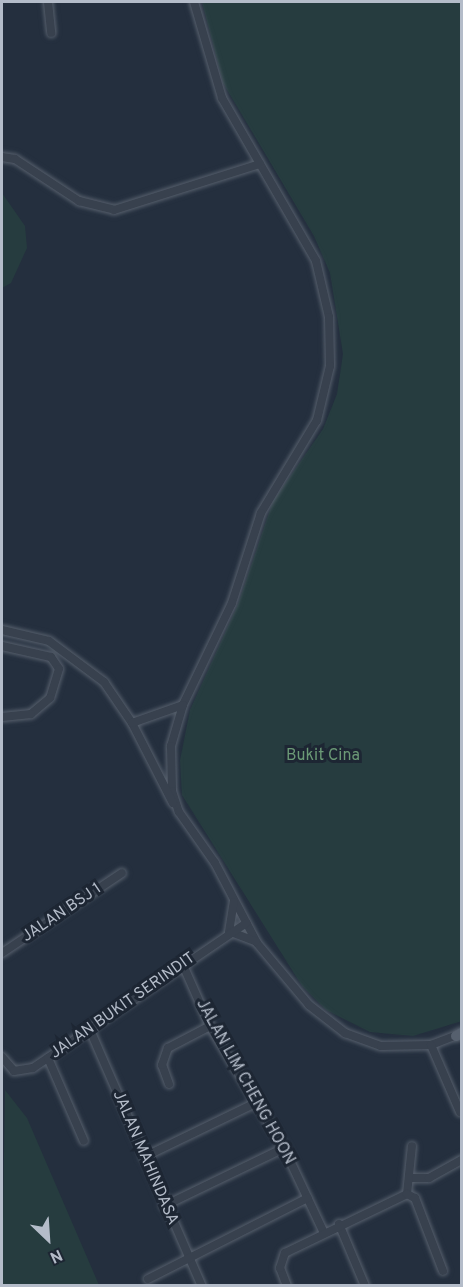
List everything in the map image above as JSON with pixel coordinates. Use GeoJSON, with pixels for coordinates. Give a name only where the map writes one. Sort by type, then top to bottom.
{"type":"FeatureCollection","features":[{"type":"Feature","properties":{"kind":"street"},"geometry":{"type":"LineString","coordinates":[[48,2],[51,33]]}},
{"type":"Feature","properties":{"kind":"street"},"geometry":{"type":"LineString","coordinates":[[179,812],[170,768],[183,705],[232,603],[256,523],[317,420],[330,366],[329,318],[316,261],[213,78],[194,2]]}},
{"type":"Feature","properties":{"kind":"street"},"geometry":{"type":"LineString","coordinates":[[2,157],[15,159],[79,201],[114,210],[260,164]]}},
{"type":"Feature","properties":{"kind":"street"},"geometry":{"type":"LineString","coordinates":[[2,630],[49,641],[81,660],[132,723],[155,776],[215,863],[257,943],[286,983],[345,1033],[398,1048],[430,1045],[460,1035]]}},
{"type":"Feature","properties":{"kind":"street"},"geometry":{"type":"LineString","coordinates":[[2,646],[51,657],[59,669],[50,698],[31,714],[2,717]]}},
{"type":"Feature","properties":{"kind":"street"},"geometry":{"type":"LineString","coordinates":[[132,723],[183,705]]}},
{"type":"Feature","properties":{"kind":"street","name":"JALAN BSJ 1"},"geometry":{"type":"LineString","coordinates":[[2,953],[122,873]]}},
{"type":"Feature","properties":{"kind":"street"},"geometry":{"type":"LineString","coordinates":[[234,902],[229,932],[257,943]]}},
{"type":"Feature","properties":{"kind":"street","name":"JALAN BUKIT SERINDIT"},"geometry":{"type":"LineString","coordinates":[[2,1057],[20,1073],[48,1058],[229,932],[246,923]]}},
{"type":"Feature","properties":{"kind":"street","name":"JALAN LIM CHENG HOON"},"geometry":{"type":"LineString","coordinates":[[183,965],[210,1026],[284,1148],[323,1231]]}},
{"type":"Feature","properties":{"kind":"street"},"geometry":{"type":"LineString","coordinates":[[168,1084],[162,1065],[168,1048],[210,1026]]}},
{"type":"Feature","properties":{"kind":"street","name":"JALAN MAHINDASA"},"geometry":{"type":"LineString","coordinates":[[90,1030],[164,1206],[202,1286]]}},
{"type":"Feature","properties":{"kind":"street"},"geometry":{"type":"LineString","coordinates":[[430,1045],[460,1112]]}},
{"type":"Feature","properties":{"kind":"street"},"geometry":{"type":"LineString","coordinates":[[48,1058],[84,1141]]}},
{"type":"Feature","properties":{"kind":"street"},"geometry":{"type":"LineString","coordinates":[[144,1157],[258,1102]]}},
{"type":"Feature","properties":{"kind":"street"},"geometry":{"type":"LineString","coordinates":[[407,1194],[412,1146]]}},
{"type":"Feature","properties":{"kind":"street"},"geometry":{"type":"LineString","coordinates":[[164,1206],[284,1148]]}},
{"type":"Feature","properties":{"kind":"street"},"geometry":{"type":"LineString","coordinates":[[409,1178],[429,1178],[462,1160]]}},
{"type":"Feature","properties":{"kind":"street"},"geometry":{"type":"LineString","coordinates":[[286,1286],[280,1268],[285,1253],[323,1231],[407,1194]]}},
{"type":"Feature","properties":{"kind":"street"},"geometry":{"type":"LineString","coordinates":[[407,1194],[415,1198],[443,1270]]}},
{"type":"Feature","properties":{"kind":"street"},"geometry":{"type":"LineString","coordinates":[[148,1279],[308,1198]]}},
{"type":"Feature","properties":{"kind":"street"},"geometry":{"type":"LineString","coordinates":[[339,1224],[365,1286]]}},
{"type":"Feature","properties":{"kind":"green space","name":"Bukit Cina"},"geometry":{"type":"Polygon","coordinates":[[[202,2],[461,2],[462,1021],[413,1036],[370,1032],[326,1010],[302,986],[182,795],[180,760],[190,710],[238,604],[273,501],[323,429],[337,394],[343,354],[330,273],[314,236],[223,83],[202,2]]]}},
{"type":"Feature","properties":{"kind":"green space"},"geometry":{"type":"Polygon","coordinates":[[[2,193],[25,226],[27,248],[11,283],[2,288],[2,193]]]}},
{"type":"Feature","properties":{"kind":"green space"},"geometry":{"type":"Polygon","coordinates":[[[5,1090],[27,1118],[99,1285],[2,1285],[5,1090]]]}}]}
